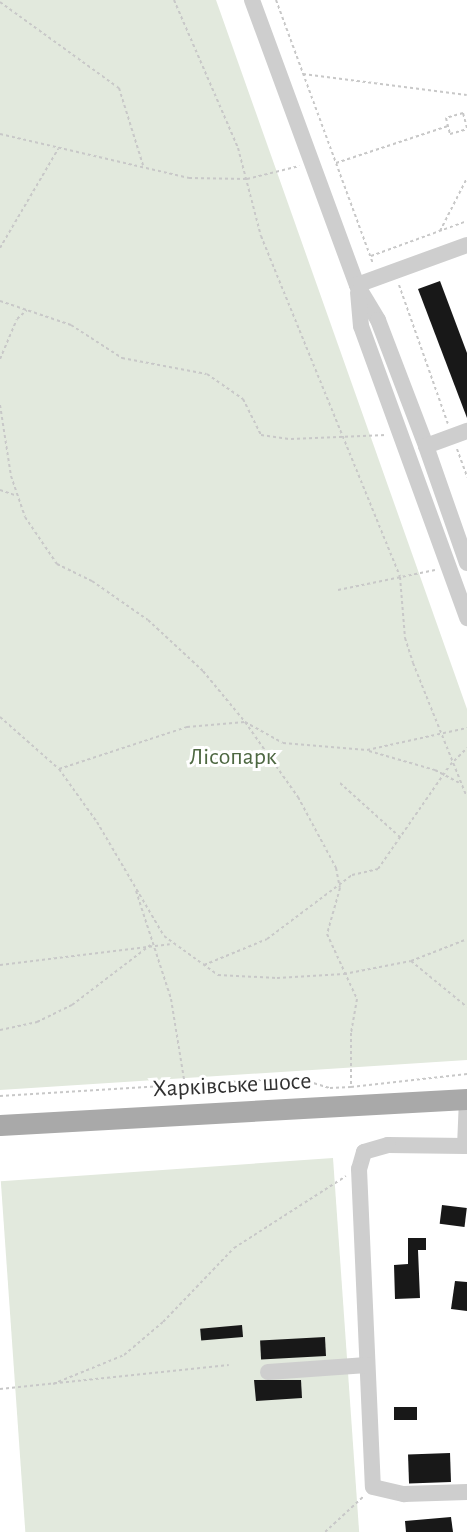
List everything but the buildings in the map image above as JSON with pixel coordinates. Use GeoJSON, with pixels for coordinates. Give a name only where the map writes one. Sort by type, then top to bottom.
{"type":"FeatureCollection","features":[{"type":"Feature","properties":{"kind":"main road","name":"Харківське шосе"},"geometry":{"type":"LineString","coordinates":[[0,1125],[467,1099]]}},
{"type":"Feature","properties":{"kind":"street"},"geometry":{"type":"LineString","coordinates":[[252,0],[357,285],[378,320],[467,563]]}},
{"type":"Feature","properties":{"kind":"street"},"geometry":{"type":"LineString","coordinates":[[357,285],[467,245]]}},
{"type":"Feature","properties":{"kind":"street"},"geometry":{"type":"LineString","coordinates":[[357,285],[361,326],[467,618]]}},
{"type":"Feature","properties":{"kind":"street"},"geometry":{"type":"LineString","coordinates":[[426,446],[460,434]]}},
{"type":"Feature","properties":{"kind":"street"},"geometry":{"type":"LineString","coordinates":[[467,1099],[465,1146],[388,1145],[364,1152],[359,1169],[373,1487],[404,1494],[467,1492]]}},
{"type":"Feature","properties":{"kind":"street"},"geometry":{"type":"LineString","coordinates":[[267,1372],[367,1365]]}},
{"type":"Feature","properties":{"kind":"path"},"geometry":{"type":"LineString","coordinates":[[174,0],[247,179],[261,236],[341,439],[400,578],[405,638],[450,765],[467,797]]}},
{"type":"Feature","properties":{"kind":"path"},"geometry":{"type":"LineString","coordinates":[[276,0],[370,256],[386,274],[460,434],[467,477]]}},
{"type":"Feature","properties":{"kind":"path"},"geometry":{"type":"LineString","coordinates":[[0,2],[119,88],[143,165]]}},
{"type":"Feature","properties":{"kind":"path"},"geometry":{"type":"LineString","coordinates":[[303,74],[467,95]]}},
{"type":"Feature","properties":{"kind":"path"},"geometry":{"type":"LineString","coordinates":[[463,113],[466,121],[467,129],[450,134],[446,118],[463,113]]}},
{"type":"Feature","properties":{"kind":"path"},"geometry":{"type":"LineString","coordinates":[[336,163],[448,126]]}},
{"type":"Feature","properties":{"kind":"path"},"geometry":{"type":"LineString","coordinates":[[0,134],[58,149],[143,165],[189,178],[247,179],[312,162]]}},
{"type":"Feature","properties":{"kind":"path"},"geometry":{"type":"LineString","coordinates":[[0,248],[58,149]]}},
{"type":"Feature","properties":{"kind":"path"},"geometry":{"type":"LineString","coordinates":[[440,231],[467,178]]}},
{"type":"Feature","properties":{"kind":"path"},"geometry":{"type":"LineString","coordinates":[[370,256],[467,221]]}},
{"type":"Feature","properties":{"kind":"path"},"geometry":{"type":"LineString","coordinates":[[0,301],[71,325],[122,358],[207,374],[243,399],[261,435],[341,439],[400,433]]}},
{"type":"Feature","properties":{"kind":"path"},"geometry":{"type":"LineString","coordinates":[[0,359],[17,319],[28,310]]}},
{"type":"Feature","properties":{"kind":"path"},"geometry":{"type":"LineString","coordinates":[[0,405],[18,496],[25,517],[57,564],[92,581],[147,621],[202,670],[245,722],[298,797],[336,868],[339,885],[327,934],[357,999],[351,1033],[351,1087]]}},
{"type":"Feature","properties":{"kind":"path"},"geometry":{"type":"LineString","coordinates":[[0,490],[18,496]]}},
{"type":"Feature","properties":{"kind":"path"},"geometry":{"type":"LineString","coordinates":[[338,590],[448,567]]}},
{"type":"Feature","properties":{"kind":"path"},"geometry":{"type":"LineString","coordinates":[[0,717],[59,769],[170,944],[218,975],[344,974],[411,962],[467,939]]}},
{"type":"Feature","properties":{"kind":"path"},"geometry":{"type":"LineString","coordinates":[[59,769],[187,727],[245,722],[283,743],[367,750],[459,783]]}},
{"type":"Feature","properties":{"kind":"path"},"geometry":{"type":"LineString","coordinates":[[367,750],[440,736],[467,728]]}},
{"type":"Feature","properties":{"kind":"path"},"geometry":{"type":"LineString","coordinates":[[203,965],[267,939],[352,875],[378,869],[450,765],[467,748]]}},
{"type":"Feature","properties":{"kind":"path"},"geometry":{"type":"LineString","coordinates":[[340,783],[400,837]]}},
{"type":"Feature","properties":{"kind":"path"},"geometry":{"type":"LineString","coordinates":[[134,885],[183,1049],[185,1085]]}},
{"type":"Feature","properties":{"kind":"path"},"geometry":{"type":"LineString","coordinates":[[0,1030],[37,1022],[72,1005],[153,943]]}},
{"type":"Feature","properties":{"kind":"path"},"geometry":{"type":"LineString","coordinates":[[0,965],[153,943],[170,944]]}},
{"type":"Feature","properties":{"kind":"path"},"geometry":{"type":"LineString","coordinates":[[411,962],[467,1007]]}},
{"type":"Feature","properties":{"kind":"path"},"geometry":{"type":"LineString","coordinates":[[0,1096],[297,1078],[330,1088],[467,1074]]}},
{"type":"Feature","properties":{"kind":"path"},"geometry":{"type":"LineString","coordinates":[[53,1384],[124,1355],[164,1322],[234,1248],[359,1169]]}},
{"type":"Feature","properties":{"kind":"path"},"geometry":{"type":"LineString","coordinates":[[0,1389],[229,1365]]}},
{"type":"Feature","properties":{"kind":"path"},"geometry":{"type":"LineString","coordinates":[[325,1532],[373,1487]]}},
{"type":"Feature","properties":{"kind":"green space","name":"Лісопарк"},"geometry":{"type":"Polygon","coordinates":[[[0,0],[216,0],[467,709],[467,1060],[0,1090],[0,0]]]}},
{"type":"Feature","properties":{"kind":"green space"},"geometry":{"type":"Polygon","coordinates":[[[333,1158],[359,1532],[25,1532],[1,1181],[333,1158]]]}}]}
